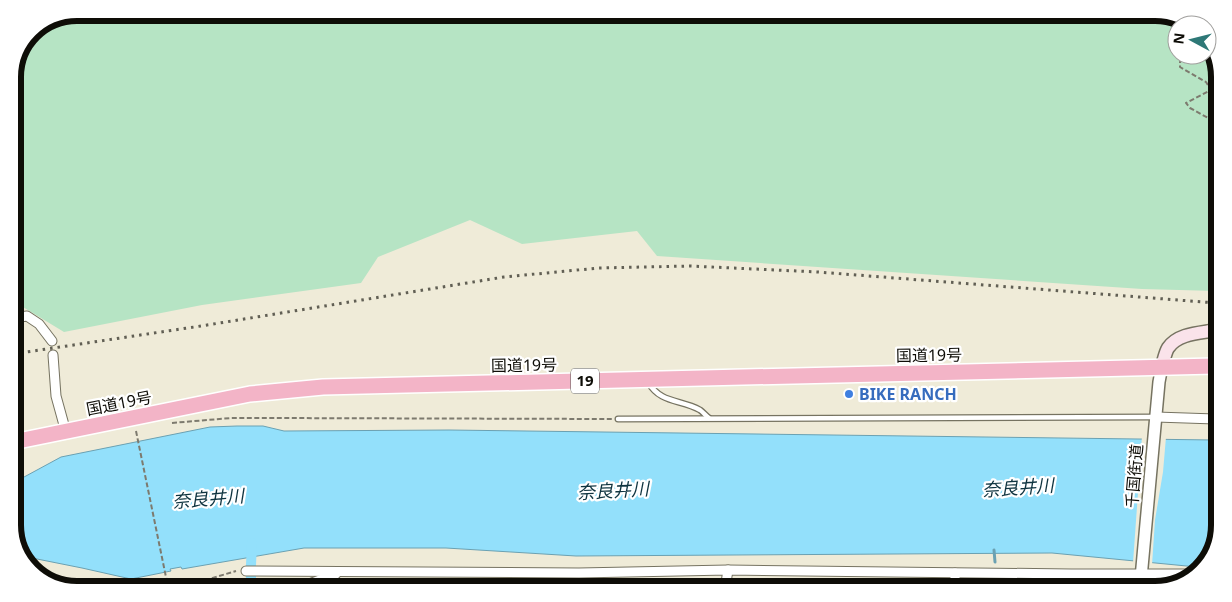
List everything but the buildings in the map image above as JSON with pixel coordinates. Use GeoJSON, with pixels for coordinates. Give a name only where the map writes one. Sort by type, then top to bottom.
{"type":"FeatureCollection","features":[{"type":"Feature","properties":{"kind":"highway","name":"19"},"geometry":{"type":"LineString","coordinates":[[1162,366],[1211,366]]}},
{"type":"Feature","properties":{"kind":"highway","name":"国道19号"},"geometry":{"type":"LineString","coordinates":[[21,440],[242,396],[281,390],[323,387],[1162,366]]}},
{"type":"Feature","properties":{"kind":"main road"},"geometry":{"type":"LineString","coordinates":[[1162,366],[1168,348],[1175,340],[1190,334],[1211,331]]}},
{"type":"Feature","properties":{"kind":"street"},"geometry":{"type":"LineString","coordinates":[[21,317],[27,316],[38,324],[52,341]]}},
{"type":"Feature","properties":{"kind":"street"},"geometry":{"type":"LineString","coordinates":[[53,355],[56,396],[64,425],[70,430]]}},
{"type":"Feature","properties":{"kind":"street","name":"千国街道"},"geometry":{"type":"LineString","coordinates":[[1141,581],[1162,366]]}},
{"type":"Feature","properties":{"kind":"street"},"geometry":{"type":"LineString","coordinates":[[1156,420],[1211,419]]}},
{"type":"Feature","properties":{"kind":"street"},"geometry":{"type":"LineString","coordinates":[[246,571],[579,573],[728,570],[955,573],[1142,570],[1183,573]]}},
{"type":"Feature","properties":{"kind":"street"},"geometry":{"type":"LineString","coordinates":[[726,581],[728,570]]}},
{"type":"Feature","properties":{"kind":"street"},"geometry":{"type":"LineString","coordinates":[[318,581],[341,572]]}},
{"type":"Feature","properties":{"kind":"street"},"geometry":{"type":"LineString","coordinates":[[955,573],[955,581]]}},
{"type":"Feature","properties":{"kind":"lane"},"geometry":{"type":"LineString","coordinates":[[646,380],[653,390],[664,398],[700,410],[709,418]]}},
{"type":"Feature","properties":{"kind":"lane"},"geometry":{"type":"LineString","coordinates":[[618,419],[1156,420]]}},
{"type":"Feature","properties":{"kind":"path"},"geometry":{"type":"LineString","coordinates":[[1180,65],[1180,67],[1206,82],[1211,90],[1186,103],[1190,108],[1211,120]]}},
{"type":"Feature","properties":{"kind":"path"},"geometry":{"type":"LineString","coordinates":[[1211,158],[1208,168],[1211,170]]}},
{"type":"Feature","properties":{"kind":"path"},"geometry":{"type":"LineString","coordinates":[[168,424],[231,418],[618,419]]}},
{"type":"Feature","properties":{"kind":"path"},"geometry":{"type":"LineString","coordinates":[[136,431],[167,581]]}},
{"type":"Feature","properties":{"kind":"path"},"geometry":{"type":"LineString","coordinates":[[204,581],[236,571],[246,571]]}},
{"type":"Feature","properties":{"kind":"green space"},"geometry":{"type":"Polygon","coordinates":[[[77,21],[1155,21],[1167,22],[1167,65],[1210,66],[1211,291],[1142,289],[657,256],[637,231],[522,244],[470,220],[378,257],[361,283],[202,305],[64,332],[21,306],[21,74],[22,66],[31,46],[46,31],[66,22],[77,21]]]}},
{"type":"Feature","properties":{"kind":"water","name":"奈良井川"},"geometry":{"type":"Polygon","coordinates":[[[263,426],[284,431],[449,430],[1211,440],[1211,525],[1205,550],[1192,566],[1052,553],[576,556],[446,548],[304,548],[182,569],[181,567],[170,569],[171,571],[131,579],[32,558],[22,536],[21,479],[61,457],[210,427],[263,426]]]}},
{"type":"Feature","properties":{"kind":"pier"},"geometry":{"type":"Polygon","coordinates":[[[1142,436],[1166,437],[1163,472],[1155,520],[1152,565],[1133,563],[1142,436]]]}},
{"type":"Feature","properties":{"kind":"waterway"},"geometry":{"type":"LineString","coordinates":[[251,565],[252,543]]}},
{"type":"Feature","properties":{"kind":"waterway"},"geometry":{"type":"LineString","coordinates":[[994,550],[995,562]]}},
{"type":"Feature","properties":{"kind":"waterway"},"geometry":{"type":"LineString","coordinates":[[250,581],[251,576]]}},
{"type":"Feature","properties":{"kind":"railway"},"geometry":{"type":"LineString","coordinates":[[21,353],[504,277],[599,268],[690,266],[818,272],[1211,303]]}},
{"type":"Feature","properties":{"kind":"place","name":"BIKE RANCH"},"geometry":{"type":"Point","coordinates":[849,394]}}]}
